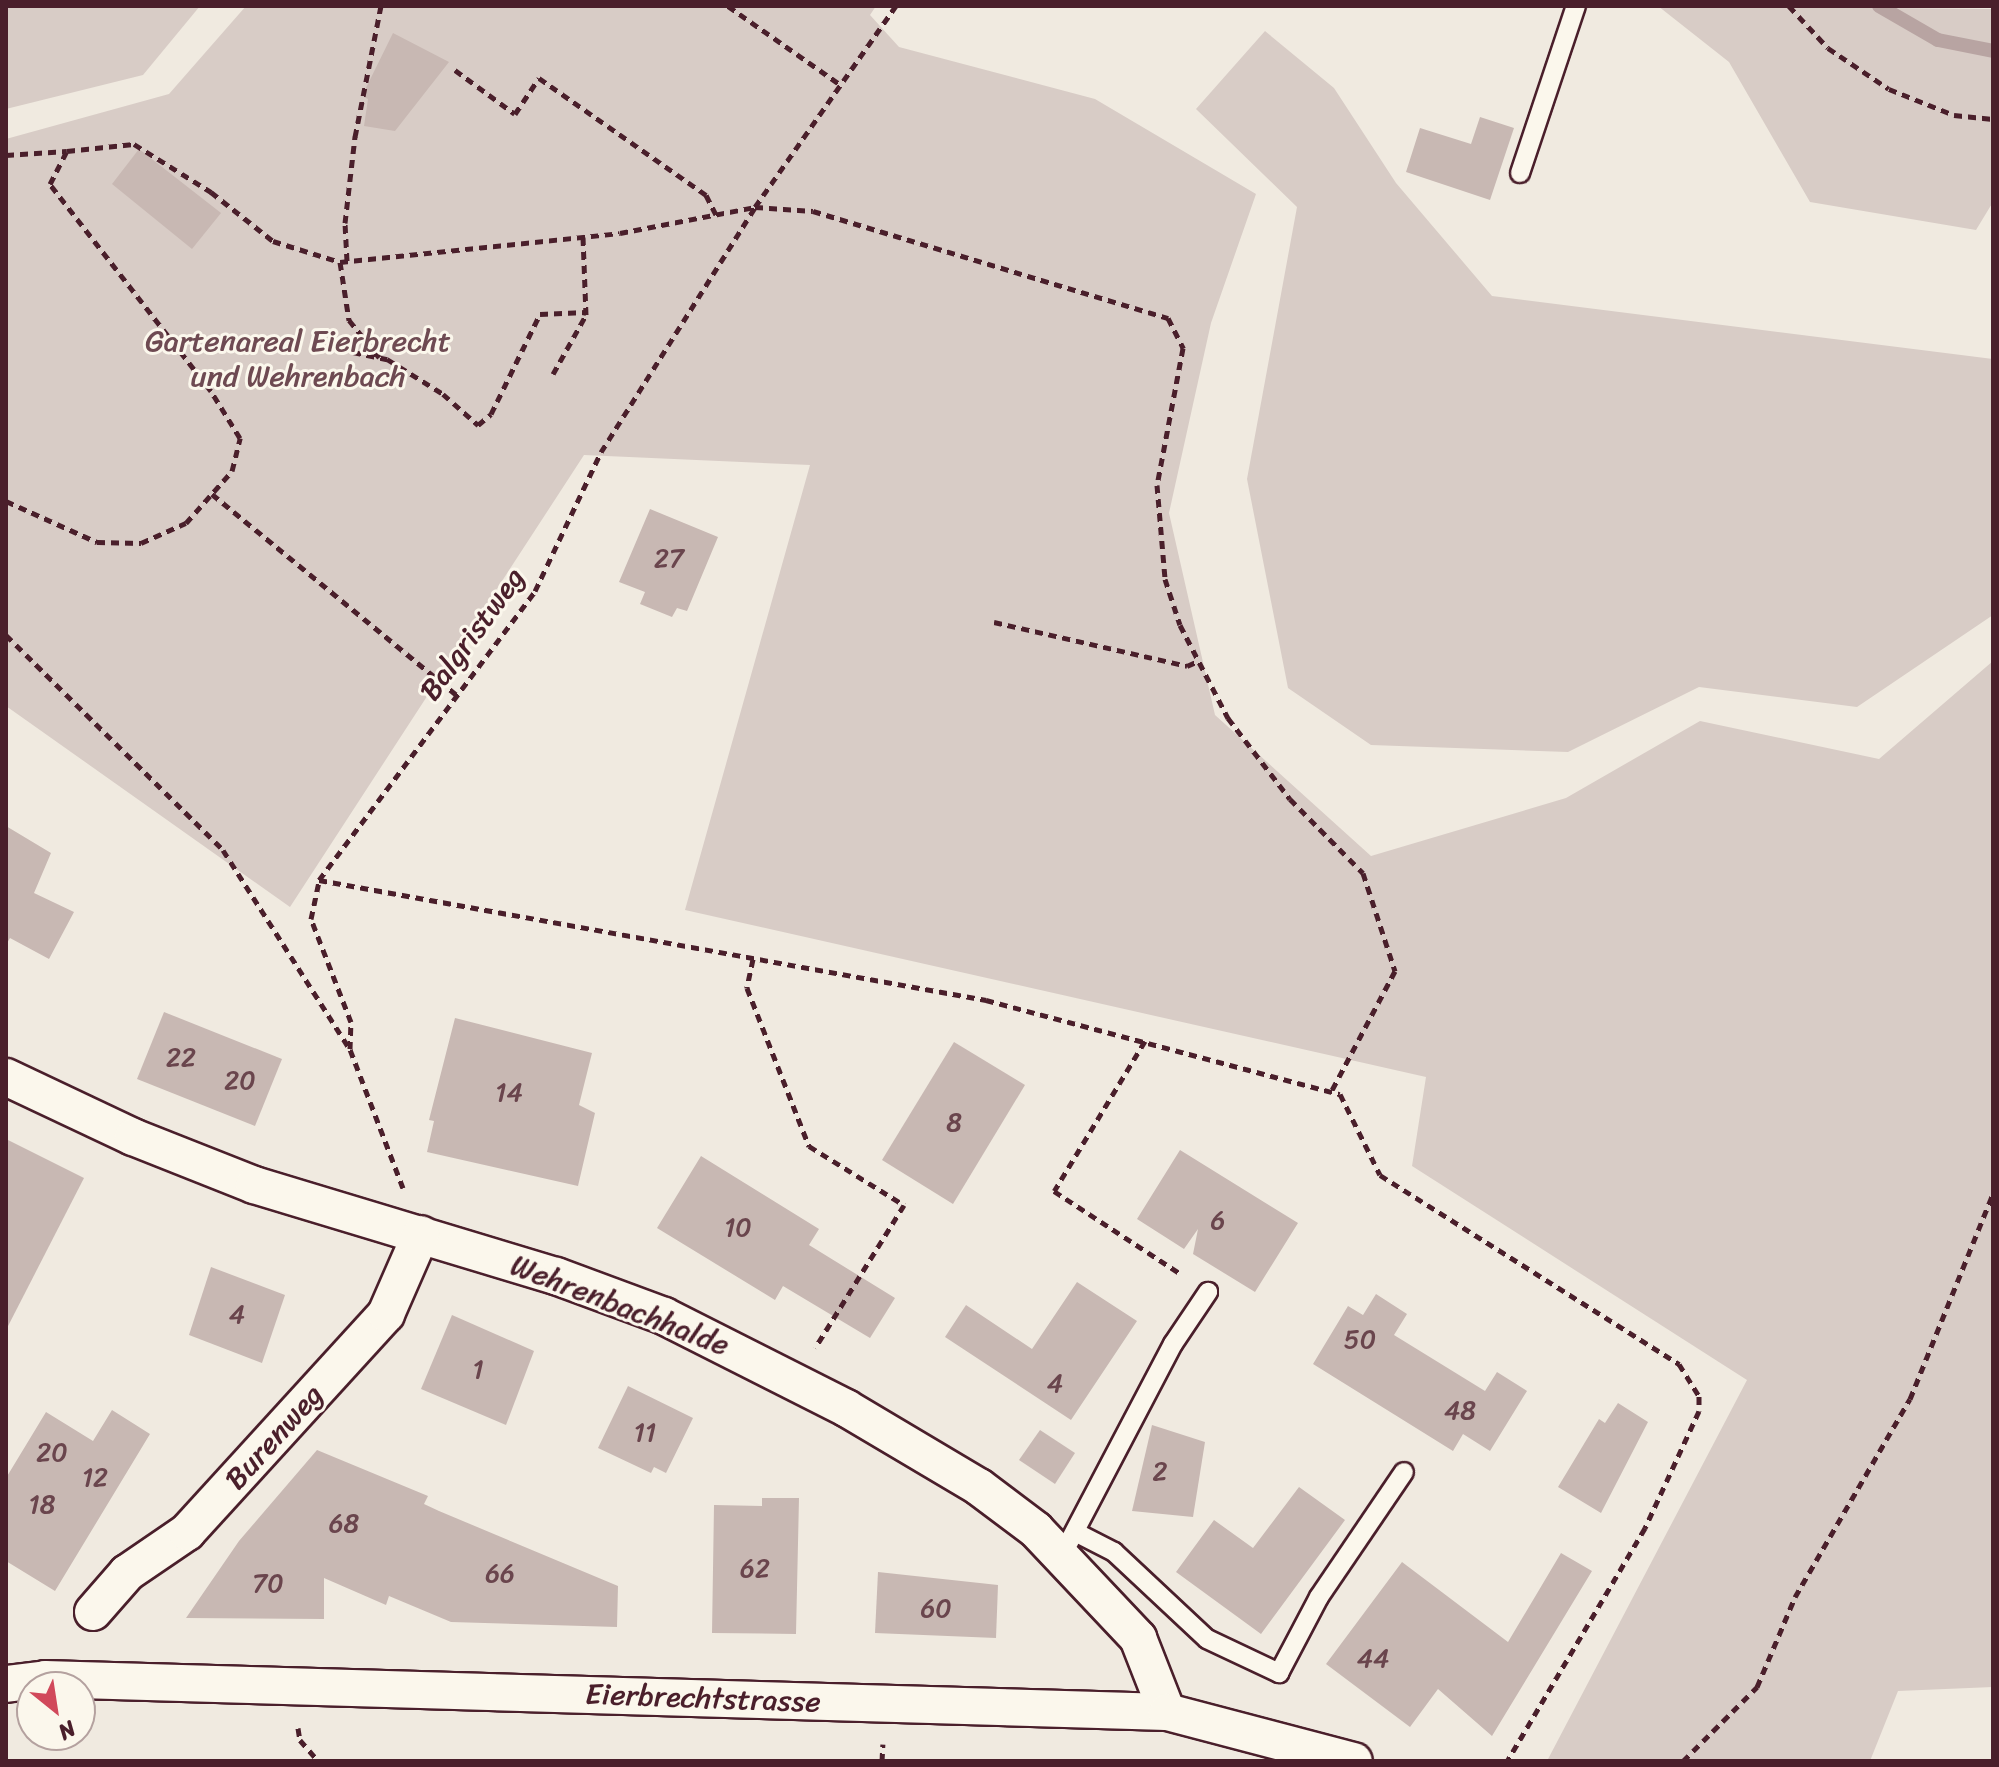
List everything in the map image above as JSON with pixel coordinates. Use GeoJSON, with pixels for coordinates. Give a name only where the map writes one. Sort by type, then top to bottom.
{"type":"FeatureCollection","features":[{"type":"Feature","properties":{"kind":"street","name":"Wehrenbachhalde"},"geometry":{"type":"LineString","coordinates":[[6,1077],[133,1137],[254,1185],[421,1234],[664,1316],[794,1381],[979,1487],[1068,1544],[1138,1638],[1167,1712]]}},
{"type":"Feature","properties":{"kind":"street","name":"Burenweg"},"geometry":{"type":"LineString","coordinates":[[93,1612],[127,1573],[187,1532],[386,1314],[421,1234]]}},
{"type":"Feature","properties":{"kind":"street","name":"Eierbrechtstrasse"},"geometry":{"type":"LineString","coordinates":[[6,1684],[45,1679],[1167,1712],[1354,1761]]}},
{"type":"Feature","properties":{"kind":"lane"},"geometry":{"type":"LineString","coordinates":[[1520,173],[1576,6]]}},
{"type":"Feature","properties":{"kind":"lane"},"geometry":{"type":"LineString","coordinates":[[1208,1292],[1173,1344],[1068,1544],[1114,1552],[1207,1639],[1279,1673],[1319,1597],[1404,1472]]}},
{"type":"Feature","properties":{"kind":"path"},"geometry":{"type":"LineString","coordinates":[[381,6],[355,137],[345,223],[344,261],[349,320],[380,357],[443,394],[478,425],[491,414],[540,314],[586,312]]}},
{"type":"Feature","properties":{"kind":"path"},"geometry":{"type":"LineString","coordinates":[[728,6],[841,85]]}},
{"type":"Feature","properties":{"kind":"path","name":"Balgristweg"},"geometry":{"type":"LineString","coordinates":[[421,1234],[350,1049],[351,1022],[311,919],[319,880],[535,591],[601,452],[755,207],[896,6]]}},
{"type":"Feature","properties":{"kind":"path"},"geometry":{"type":"LineString","coordinates":[[1789,6],[1828,48],[1889,89],[1954,115],[1993,119]]}},
{"type":"Feature","properties":{"kind":"path"},"geometry":{"type":"LineString","coordinates":[[455,70],[515,114],[539,78],[706,195],[716,215]]}},
{"type":"Feature","properties":{"kind":"path"},"geometry":{"type":"LineString","coordinates":[[6,155],[134,144],[211,192],[273,241],[344,261],[583,237],[755,207],[813,211],[1168,318],[1183,348],[1157,485],[1165,579],[1198,661],[1228,718],[1290,799],[1363,873],[1395,971],[1331,1092]]}},
{"type":"Feature","properties":{"kind":"path"},"geometry":{"type":"LineString","coordinates":[[6,501],[97,542],[141,543],[186,523],[232,471],[240,438],[211,391],[50,184],[67,151]]}},
{"type":"Feature","properties":{"kind":"path"},"geometry":{"type":"LineString","coordinates":[[553,374],[586,312],[583,237]]}},
{"type":"Feature","properties":{"kind":"path"},"geometry":{"type":"LineString","coordinates":[[353,352],[380,357]]}},
{"type":"Feature","properties":{"kind":"path"},"geometry":{"type":"LineString","coordinates":[[212,494],[457,695]]}},
{"type":"Feature","properties":{"kind":"path"},"geometry":{"type":"LineString","coordinates":[[994,622],[1187,666],[1198,661]]}},
{"type":"Feature","properties":{"kind":"path"},"geometry":{"type":"LineString","coordinates":[[6,635],[223,850],[350,1049]]}},
{"type":"Feature","properties":{"kind":"path"},"geometry":{"type":"LineString","coordinates":[[319,880],[986,1000],[1340,1094],[1380,1175],[1679,1364],[1699,1396],[1699,1411],[1645,1528],[1507,1761]]}},
{"type":"Feature","properties":{"kind":"path"},"geometry":{"type":"LineString","coordinates":[[753,959],[747,988],[809,1146],[904,1205],[794,1381]]}},
{"type":"Feature","properties":{"kind":"path"},"geometry":{"type":"LineString","coordinates":[[1145,1041],[1054,1191],[1208,1292]]}},
{"type":"Feature","properties":{"kind":"path"},"geometry":{"type":"LineString","coordinates":[[1683,1761],[1757,1687],[1795,1597],[1910,1399],[1993,1194]]}},
{"type":"Feature","properties":{"kind":"green space"},"geometry":{"type":"Polygon","coordinates":[[[6,6],[200,6],[143,75],[6,109],[6,6]]]}},
{"type":"Feature","properties":{"kind":"green space","name":"Gartenareal Eierbrecht und Wehrenbach"},"geometry":{"type":"Polygon","coordinates":[[[246,6],[876,6],[870,15],[899,47],[1095,99],[1256,194],[1211,323],[1169,513],[1215,715],[1371,856],[1566,798],[1700,721],[1879,759],[1993,661],[1993,1687],[1898,1691],[1870,1761],[1547,1761],[1747,1380],[1412,1166],[1426,1077],[685,910],[810,465],[584,455],[290,907],[6,706],[6,139],[169,94],[246,6]]]}},
{"type":"Feature","properties":{"kind":"green space"},"geometry":{"type":"Polygon","coordinates":[[[1658,6],[1993,9],[1993,202],[1976,230],[1810,202],[1729,62],[1658,6]]]}},
{"type":"Feature","properties":{"kind":"green space"},"geometry":{"type":"Polygon","coordinates":[[[1265,31],[1334,88],[1396,183],[1492,296],[1993,359],[1993,615],[1857,707],[1699,687],[1568,752],[1371,745],[1288,688],[1247,479],[1297,207],[1196,109],[1265,31]]]}},
{"type":"Feature","properties":{"kind":"building"},"geometry":{"type":"Polygon","coordinates":[[[393,33],[449,62],[395,131],[364,126],[368,99],[362,96],[393,33]]]}},
{"type":"Feature","properties":{"kind":"building"},"geometry":{"type":"Polygon","coordinates":[[[1480,117],[1514,128],[1490,200],[1406,172],[1420,128],[1471,144],[1480,117]]]}},
{"type":"Feature","properties":{"kind":"building"},"geometry":{"type":"Polygon","coordinates":[[[139,149],[221,213],[192,249],[112,184],[139,149]]]}},
{"type":"Feature","properties":{"kind":"building"},"geometry":{"type":"Polygon","coordinates":[[[650,509],[718,537],[687,611],[677,608],[672,617],[640,604],[645,592],[619,582],[650,509]]]}},
{"type":"Feature","properties":{"kind":"building"},"geometry":{"type":"Polygon","coordinates":[[[6,826],[51,853],[34,893],[74,912],[49,959],[10,938],[6,945],[6,826]]]}},
{"type":"Feature","properties":{"kind":"building"},"geometry":{"type":"Polygon","coordinates":[[[164,1012],[282,1059],[255,1126],[137,1079],[164,1012]]]}},
{"type":"Feature","properties":{"kind":"building"},"geometry":{"type":"Polygon","coordinates":[[[455,1018],[592,1053],[579,1105],[595,1113],[578,1186],[427,1152],[434,1121],[429,1120],[455,1018]]]}},
{"type":"Feature","properties":{"kind":"building"},"geometry":{"type":"Polygon","coordinates":[[[954,1042],[1025,1085],[953,1204],[882,1160],[954,1042]]]}},
{"type":"Feature","properties":{"kind":"building"},"geometry":{"type":"Polygon","coordinates":[[[6,1139],[84,1178],[6,1330],[6,1139]]]}},
{"type":"Feature","properties":{"kind":"building"},"geometry":{"type":"Polygon","coordinates":[[[1180,1150],[1298,1223],[1255,1292],[1193,1254],[1198,1229],[1184,1249],[1137,1219],[1180,1150]]]}},
{"type":"Feature","properties":{"kind":"building"},"geometry":{"type":"Polygon","coordinates":[[[701,1156],[819,1229],[809,1245],[895,1298],[870,1338],[783,1286],[775,1300],[657,1228],[701,1156]]]}},
{"type":"Feature","properties":{"kind":"building"},"geometry":{"type":"Polygon","coordinates":[[[211,1267],[285,1295],[262,1363],[189,1335],[211,1267]]]}},
{"type":"Feature","properties":{"kind":"building"},"geometry":{"type":"Polygon","coordinates":[[[1077,1282],[1137,1321],[1071,1420],[945,1337],[966,1305],[1032,1349],[1077,1282]]]}},
{"type":"Feature","properties":{"kind":"building"},"geometry":{"type":"Polygon","coordinates":[[[1376,1294],[1407,1314],[1394,1335],[1485,1391],[1497,1372],[1527,1391],[1490,1451],[1463,1434],[1453,1451],[1313,1364],[1348,1306],[1363,1315],[1376,1294]]]}},
{"type":"Feature","properties":{"kind":"building"},"geometry":{"type":"Polygon","coordinates":[[[452,1315],[534,1351],[506,1425],[421,1389],[452,1315]]]}},
{"type":"Feature","properties":{"kind":"building"},"geometry":{"type":"Polygon","coordinates":[[[628,1386],[693,1418],[666,1473],[654,1467],[651,1473],[598,1448],[628,1386]]]}},
{"type":"Feature","properties":{"kind":"building"},"geometry":{"type":"Polygon","coordinates":[[[1618,1403],[1648,1422],[1601,1513],[1558,1487],[1599,1419],[1605,1423],[1618,1403]]]}},
{"type":"Feature","properties":{"kind":"building"},"geometry":{"type":"Polygon","coordinates":[[[112,1410],[150,1434],[55,1591],[6,1561],[6,1478],[46,1412],[93,1441],[112,1410]]]}},
{"type":"Feature","properties":{"kind":"building"},"geometry":{"type":"Polygon","coordinates":[[[1152,1425],[1205,1442],[1193,1517],[1132,1511],[1152,1425]]]}},
{"type":"Feature","properties":{"kind":"building"},"geometry":{"type":"Polygon","coordinates":[[[1040,1430],[1075,1453],[1055,1484],[1019,1460],[1040,1430]]]}},
{"type":"Feature","properties":{"kind":"building"},"geometry":{"type":"Polygon","coordinates":[[[317,1450],[428,1496],[424,1504],[439,1511],[618,1586],[617,1627],[451,1622],[389,1596],[386,1605],[324,1578],[324,1619],[186,1618],[239,1541],[317,1450]]]}},
{"type":"Feature","properties":{"kind":"building"},"geometry":{"type":"Polygon","coordinates":[[[1299,1487],[1345,1520],[1261,1634],[1176,1572],[1214,1520],[1253,1548],[1299,1487]]]}},
{"type":"Feature","properties":{"kind":"building"},"geometry":{"type":"Polygon","coordinates":[[[762,1498],[799,1498],[796,1634],[712,1633],[714,1505],[762,1506],[762,1498]]]}},
{"type":"Feature","properties":{"kind":"building"},"geometry":{"type":"Polygon","coordinates":[[[1561,1553],[1592,1571],[1492,1736],[1438,1689],[1410,1727],[1326,1664],[1402,1562],[1508,1642],[1561,1553]]]}},
{"type":"Feature","properties":{"kind":"building"},"geometry":{"type":"Polygon","coordinates":[[[878,1572],[998,1585],[996,1638],[875,1633],[878,1572]]]}},
{"type":"Feature","properties":{"kind":"waterway"},"geometry":{"type":"LineString","coordinates":[[1879,6],[1938,40],[1993,51]]}}]}
